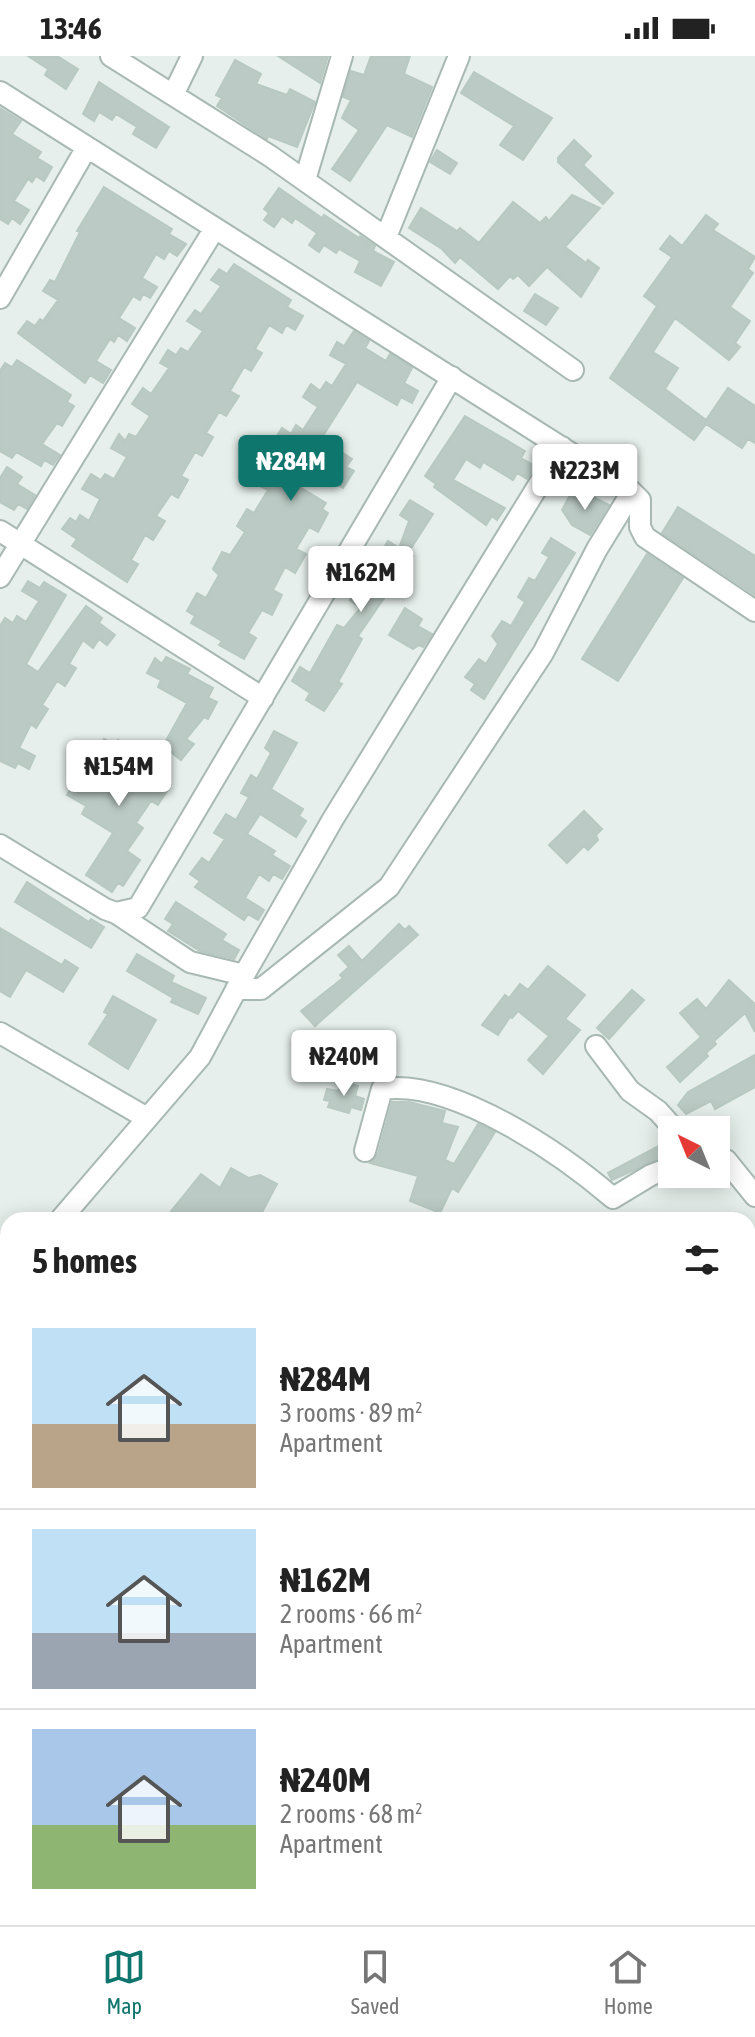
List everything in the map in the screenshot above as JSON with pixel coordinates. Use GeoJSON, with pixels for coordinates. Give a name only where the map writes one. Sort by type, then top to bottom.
{"type":"FeatureCollection","features":[{"type":"Feature","properties":{"kind":"street"},"geometry":{"type":"LineString","coordinates":[[111,56],[174,93],[305,180],[573,370]]}},
{"type":"Feature","properties":{"kind":"street"},"geometry":{"type":"LineString","coordinates":[[174,93],[192,56]]}},
{"type":"Feature","properties":{"kind":"street"},"geometry":{"type":"LineString","coordinates":[[305,180],[342,56]]}},
{"type":"Feature","properties":{"kind":"street"},"geometry":{"type":"LineString","coordinates":[[386,237],[459,56]]}},
{"type":"Feature","properties":{"kind":"street"},"geometry":{"type":"LineString","coordinates":[[0,92],[632,492],[640,500],[640,527],[645,537],[755,611]]}},
{"type":"Feature","properties":{"kind":"street"},"geometry":{"type":"LineString","coordinates":[[0,298],[87,147]]}},
{"type":"Feature","properties":{"kind":"street"},"geometry":{"type":"LineString","coordinates":[[0,577],[215,228]]}},
{"type":"Feature","properties":{"kind":"street"},"geometry":{"type":"LineString","coordinates":[[116,913],[138,908],[452,377]]}},
{"type":"Feature","properties":{"kind":"street"},"geometry":{"type":"LineString","coordinates":[[67,1212],[200,1057],[333,819],[562,447]]}},
{"type":"Feature","properties":{"kind":"street"},"geometry":{"type":"LineString","coordinates":[[0,845],[116,913],[190,962],[261,989],[389,887],[543,653],[597,549],[632,492]]}},
{"type":"Feature","properties":{"kind":"street"},"geometry":{"type":"LineString","coordinates":[[0,531],[263,698]]}},
{"type":"Feature","properties":{"kind":"street"},"geometry":{"type":"LineString","coordinates":[[0,1033],[147,1118]]}},
{"type":"Feature","properties":{"kind":"street"},"geometry":{"type":"LineString","coordinates":[[596,1046],[630,1091],[662,1116]]}},
{"type":"Feature","properties":{"kind":"street"},"geometry":{"type":"LineString","coordinates":[[365,1151],[382,1089],[397,1087],[454,1100],[495,1115],[585,1173],[613,1198],[658,1172]]}},
{"type":"Feature","properties":{"kind":"street"},"geometry":{"type":"LineString","coordinates":[[730,1165],[755,1196]]}},
{"type":"Feature","properties":{"kind":"building"},"geometry":{"type":"Polygon","coordinates":[[[28,56],[57,56],[78,69],[66,89],[45,75],[48,69],[28,56]]]}},
{"type":"Feature","properties":{"kind":"building"},"geometry":{"type":"Polygon","coordinates":[[[278,56],[328,56],[320,83],[278,56]]]}},
{"type":"Feature","properties":{"kind":"building"},"geometry":{"type":"Polygon","coordinates":[[[371,56],[410,56],[404,74],[432,87],[412,137],[387,125],[350,181],[332,169],[359,130],[342,118],[351,100],[343,97],[351,71],[364,75],[371,56]]]}},
{"type":"Feature","properties":{"kind":"building"},"geometry":{"type":"Polygon","coordinates":[[[235,60],[261,74],[256,84],[287,95],[290,89],[315,102],[297,147],[268,136],[267,139],[217,106],[222,98],[216,95],[235,60]]]}},
{"type":"Feature","properties":{"kind":"building"},"geometry":{"type":"Polygon","coordinates":[[[474,72],[552,118],[523,160],[500,145],[514,126],[461,93],[474,72]]]}},
{"type":"Feature","properties":{"kind":"building"},"geometry":{"type":"Polygon","coordinates":[[[99,82],[169,127],[156,148],[133,134],[137,127],[116,114],[112,120],[99,112],[94,121],[83,114],[99,82]]]}},
{"type":"Feature","properties":{"kind":"building"},"geometry":{"type":"Polygon","coordinates":[[[0,108],[21,121],[12,134],[41,152],[37,158],[52,167],[44,181],[36,176],[32,182],[28,179],[14,201],[29,210],[20,224],[12,218],[8,224],[0,219],[0,108]]]}},
{"type":"Feature","properties":{"kind":"building"},"geometry":{"type":"Polygon","coordinates":[[[574,140],[591,156],[583,165],[613,193],[603,204],[558,162],[574,140]]]}},
{"type":"Feature","properties":{"kind":"building"},"geometry":{"type":"Polygon","coordinates":[[[437,150],[457,163],[450,174],[430,162],[437,150]]]}},
{"type":"Feature","properties":{"kind":"building"},"geometry":{"type":"Polygon","coordinates":[[[104,187],[172,229],[169,234],[186,244],[177,256],[169,251],[164,259],[156,254],[142,278],[157,287],[150,298],[143,294],[140,300],[133,296],[119,318],[135,328],[127,341],[118,335],[114,342],[110,339],[96,361],[111,370],[103,383],[90,375],[85,383],[18,333],[27,321],[35,326],[40,319],[43,321],[58,300],[43,291],[50,280],[55,282],[80,232],[77,231],[104,187]]]}},
{"type":"Feature","properties":{"kind":"building"},"geometry":{"type":"Polygon","coordinates":[[[279,188],[322,218],[324,215],[360,236],[375,246],[373,251],[394,262],[381,286],[355,272],[360,261],[339,249],[336,253],[324,245],[319,252],[309,245],[317,233],[295,218],[292,223],[282,216],[274,227],[264,220],[269,213],[264,209],[279,188]]]}},
{"type":"Feature","properties":{"kind":"building"},"geometry":{"type":"Polygon","coordinates":[[[572,195],[600,208],[565,247],[586,263],[588,260],[599,268],[581,297],[547,267],[529,286],[518,275],[513,279],[510,276],[498,289],[460,257],[455,263],[442,249],[409,228],[421,208],[457,231],[460,228],[479,243],[513,202],[540,223],[546,217],[549,221],[572,195]]]}},
{"type":"Feature","properties":{"kind":"building"},"geometry":{"type":"Polygon","coordinates":[[[706,215],[718,224],[713,230],[755,257],[748,269],[753,273],[730,307],[750,321],[735,343],[740,347],[729,360],[675,318],[653,352],[678,368],[665,389],[706,420],[728,388],[755,406],[755,443],[748,439],[742,448],[706,424],[694,440],[610,378],[657,306],[644,296],[672,257],[660,249],[670,236],[682,246],[706,215]]]}},
{"type":"Feature","properties":{"kind":"building"},"geometry":{"type":"Polygon","coordinates":[[[234,264],[291,300],[287,307],[303,316],[295,330],[286,325],[282,333],[269,325],[255,349],[262,353],[251,371],[244,367],[230,391],[239,396],[226,416],[219,412],[206,433],[213,437],[202,456],[195,452],[181,476],[188,480],[178,498],[171,494],[156,516],[165,521],[153,540],[145,535],[131,560],[138,564],[127,582],[72,546],[77,539],[62,529],[70,518],[76,522],[80,515],[89,521],[100,499],[82,489],[91,474],[101,480],[105,474],[114,479],[127,457],[111,448],[119,434],[125,441],[129,434],[136,437],[150,416],[132,404],[143,388],[151,394],[169,368],[160,363],[168,350],[176,355],[181,348],[188,352],[203,331],[187,321],[195,310],[201,314],[221,286],[211,280],[219,269],[227,274],[234,264]]]}},
{"type":"Feature","properties":{"kind":"building"},"geometry":{"type":"Polygon","coordinates":[[[535,294],[558,308],[546,325],[524,311],[535,294]]]}},
{"type":"Feature","properties":{"kind":"building"},"geometry":{"type":"Polygon","coordinates":[[[354,331],[369,341],[365,348],[386,361],[390,354],[412,368],[404,383],[418,391],[412,403],[401,397],[397,405],[357,382],[321,439],[352,459],[346,467],[354,471],[343,488],[306,463],[293,483],[326,503],[322,509],[328,513],[318,532],[309,527],[296,549],[306,554],[295,573],[285,567],[273,590],[282,595],[272,615],[262,610],[248,633],[256,638],[244,659],[219,645],[222,641],[191,623],[195,616],[187,611],[197,593],[206,598],[219,575],[213,569],[222,552],[230,555],[245,532],[237,526],[247,509],[254,513],[268,490],[260,486],[270,469],[276,473],[291,450],[275,439],[282,428],[291,434],[296,425],[303,430],[318,407],[303,397],[311,384],[320,391],[326,382],[332,386],[346,364],[330,355],[337,342],[344,346],[354,331]]]}},
{"type":"Feature","properties":{"kind":"building"},"geometry":{"type":"Polygon","coordinates":[[[17,360],[71,395],[67,402],[74,406],[62,426],[57,423],[42,444],[60,455],[53,465],[44,460],[41,466],[16,452],[12,458],[0,451],[0,371],[5,363],[12,367],[17,360]]]}},
{"type":"Feature","properties":{"kind":"building"},"geometry":{"type":"Polygon","coordinates":[[[465,416],[525,451],[521,458],[535,466],[527,479],[517,473],[513,480],[483,462],[480,468],[466,459],[453,480],[505,508],[497,520],[492,516],[486,525],[434,487],[436,484],[425,476],[465,416]]]}},
{"type":"Feature","properties":{"kind":"building"},"geometry":{"type":"Polygon","coordinates":[[[7,467],[22,477],[17,484],[35,495],[27,509],[18,504],[14,510],[0,502],[0,478],[7,467]]]}},
{"type":"Feature","properties":{"kind":"building"},"geometry":{"type":"Polygon","coordinates":[[[583,492],[609,505],[590,535],[572,525],[562,510],[570,495],[579,499],[583,492]]]}},
{"type":"Feature","properties":{"kind":"building"},"geometry":{"type":"Polygon","coordinates":[[[410,500],[433,514],[408,553],[413,556],[358,636],[362,639],[338,682],[342,684],[324,711],[306,700],[310,693],[292,681],[300,667],[310,673],[337,625],[344,628],[360,608],[350,600],[364,582],[371,587],[385,566],[376,560],[388,541],[399,548],[409,521],[400,515],[410,500]]]}},
{"type":"Feature","properties":{"kind":"building"},"geometry":{"type":"Polygon","coordinates":[[[678,507],[755,556],[755,595],[662,533],[678,507]]]}},
{"type":"Feature","properties":{"kind":"building"},"geometry":{"type":"Polygon","coordinates":[[[551,538],[575,553],[484,699],[471,690],[475,684],[465,677],[479,659],[486,664],[498,644],[492,636],[502,621],[511,626],[525,602],[518,597],[529,578],[535,581],[549,557],[542,553],[551,538]]]}},
{"type":"Feature","properties":{"kind":"building"},"geometry":{"type":"Polygon","coordinates":[[[647,554],[683,578],[618,681],[582,659],[647,554]]]}},
{"type":"Feature","properties":{"kind":"building"},"geometry":{"type":"Polygon","coordinates":[[[28,581],[40,588],[44,582],[66,595],[26,664],[38,672],[86,606],[102,618],[99,623],[115,635],[107,645],[99,639],[93,648],[83,640],[69,664],[76,668],[65,686],[57,681],[42,705],[48,709],[36,728],[31,724],[19,748],[35,756],[29,769],[18,763],[15,768],[0,761],[0,626],[5,618],[13,623],[17,616],[26,622],[39,601],[22,591],[28,581]]]}},
{"type":"Feature","properties":{"kind":"building"},"geometry":{"type":"Polygon","coordinates":[[[405,608],[422,619],[418,626],[432,634],[423,647],[419,645],[413,649],[389,635],[405,608]]]}},
{"type":"Feature","properties":{"kind":"building"},"geometry":{"type":"Polygon","coordinates":[[[166,657],[190,669],[187,674],[213,688],[208,698],[217,702],[208,719],[204,717],[186,739],[194,744],[181,760],[163,746],[187,703],[158,687],[161,680],[147,673],[155,658],[162,664],[166,657]]]}},
{"type":"Feature","properties":{"kind":"building"},"geometry":{"type":"Polygon","coordinates":[[[274,731],[297,743],[271,789],[303,809],[299,816],[306,821],[296,837],[260,814],[247,834],[275,851],[272,855],[290,866],[282,879],[273,874],[269,881],[259,874],[245,898],[264,910],[258,920],[248,914],[244,920],[195,887],[200,881],[190,874],[202,858],[209,863],[225,839],[214,833],[226,814],[236,820],[249,797],[241,793],[251,775],[257,779],[271,753],[265,748],[274,731]]]}},
{"type":"Feature","properties":{"kind":"building"},"geometry":{"type":"Polygon","coordinates":[[[104,739],[115,745],[118,740],[141,754],[138,759],[165,775],[161,782],[169,788],[158,805],[151,801],[136,823],[143,828],[127,851],[140,860],[123,886],[118,883],[112,892],[86,875],[113,833],[82,814],[86,806],[67,795],[78,777],[95,787],[108,766],[93,757],[104,739]]]}},
{"type":"Feature","properties":{"kind":"building"},"geometry":{"type":"Polygon","coordinates":[[[584,811],[602,829],[596,835],[598,840],[588,850],[584,846],[567,863],[549,845],[584,811]]]}},
{"type":"Feature","properties":{"kind":"building"},"geometry":{"type":"Polygon","coordinates":[[[27,882],[89,922],[91,919],[104,927],[91,948],[15,902],[27,882]]]}},
{"type":"Feature","properties":{"kind":"building"},"geometry":{"type":"Polygon","coordinates":[[[176,902],[226,934],[222,940],[239,950],[234,959],[200,951],[168,931],[173,924],[165,919],[176,902]]]}},
{"type":"Feature","properties":{"kind":"building"},"geometry":{"type":"Polygon","coordinates":[[[399,924],[405,930],[409,926],[418,935],[315,1026],[301,1011],[343,978],[340,975],[349,967],[338,955],[349,946],[362,961],[399,924]]]}},
{"type":"Feature","properties":{"kind":"building"},"geometry":{"type":"Polygon","coordinates":[[[0,928],[62,965],[65,960],[78,968],[63,992],[26,970],[10,997],[0,991],[0,928]]]}},
{"type":"Feature","properties":{"kind":"building"},"geometry":{"type":"Polygon","coordinates":[[[137,954],[174,976],[171,982],[206,998],[198,1014],[171,1002],[173,998],[127,971],[137,954]]]}},
{"type":"Feature","properties":{"kind":"building"},"geometry":{"type":"Polygon","coordinates":[[[548,966],[585,995],[565,1019],[580,1030],[543,1074],[528,1060],[549,1036],[518,1011],[498,1035],[482,1025],[505,995],[509,998],[520,984],[528,990],[548,966]]]}},
{"type":"Feature","properties":{"kind":"building"},"geometry":{"type":"Polygon","coordinates":[[[729,980],[755,1004],[755,1032],[745,1013],[714,1041],[716,1044],[706,1053],[708,1056],[680,1082],[667,1067],[701,1037],[680,1013],[697,999],[706,1009],[729,980]]]}},
{"type":"Feature","properties":{"kind":"building"},"geometry":{"type":"Polygon","coordinates":[[[632,990],[644,1000],[609,1039],[597,1028],[632,990]]]}},
{"type":"Feature","properties":{"kind":"building"},"geometry":{"type":"Polygon","coordinates":[[[113,996],[156,1020],[128,1069],[89,1044],[108,1014],[104,1012],[113,996]]]}},
{"type":"Feature","properties":{"kind":"building"},"geometry":{"type":"Polygon","coordinates":[[[755,1055],[755,1087],[715,1109],[711,1101],[686,1114],[678,1105],[688,1092],[755,1055]]]}},
{"type":"Feature","properties":{"kind":"building"},"geometry":{"type":"Polygon","coordinates":[[[341,1081],[358,1086],[355,1096],[364,1099],[361,1110],[351,1107],[349,1113],[328,1107],[330,1101],[324,1100],[327,1089],[338,1091],[341,1081]]]}},
{"type":"Feature","properties":{"kind":"building"},"geometry":{"type":"Polygon","coordinates":[[[392,1102],[409,1102],[445,1111],[442,1123],[458,1127],[445,1160],[454,1164],[478,1124],[495,1132],[458,1192],[452,1188],[440,1212],[410,1201],[418,1176],[370,1163],[378,1154],[392,1102]]]}},
{"type":"Feature","properties":{"kind":"building"},"geometry":{"type":"Polygon","coordinates":[[[658,1146],[658,1159],[612,1180],[608,1173],[658,1146]]]}},
{"type":"Feature","properties":{"kind":"building"},"geometry":{"type":"Polygon","coordinates":[[[231,1168],[249,1178],[260,1175],[277,1184],[262,1212],[170,1212],[201,1174],[220,1188],[231,1168]]]}}]}
